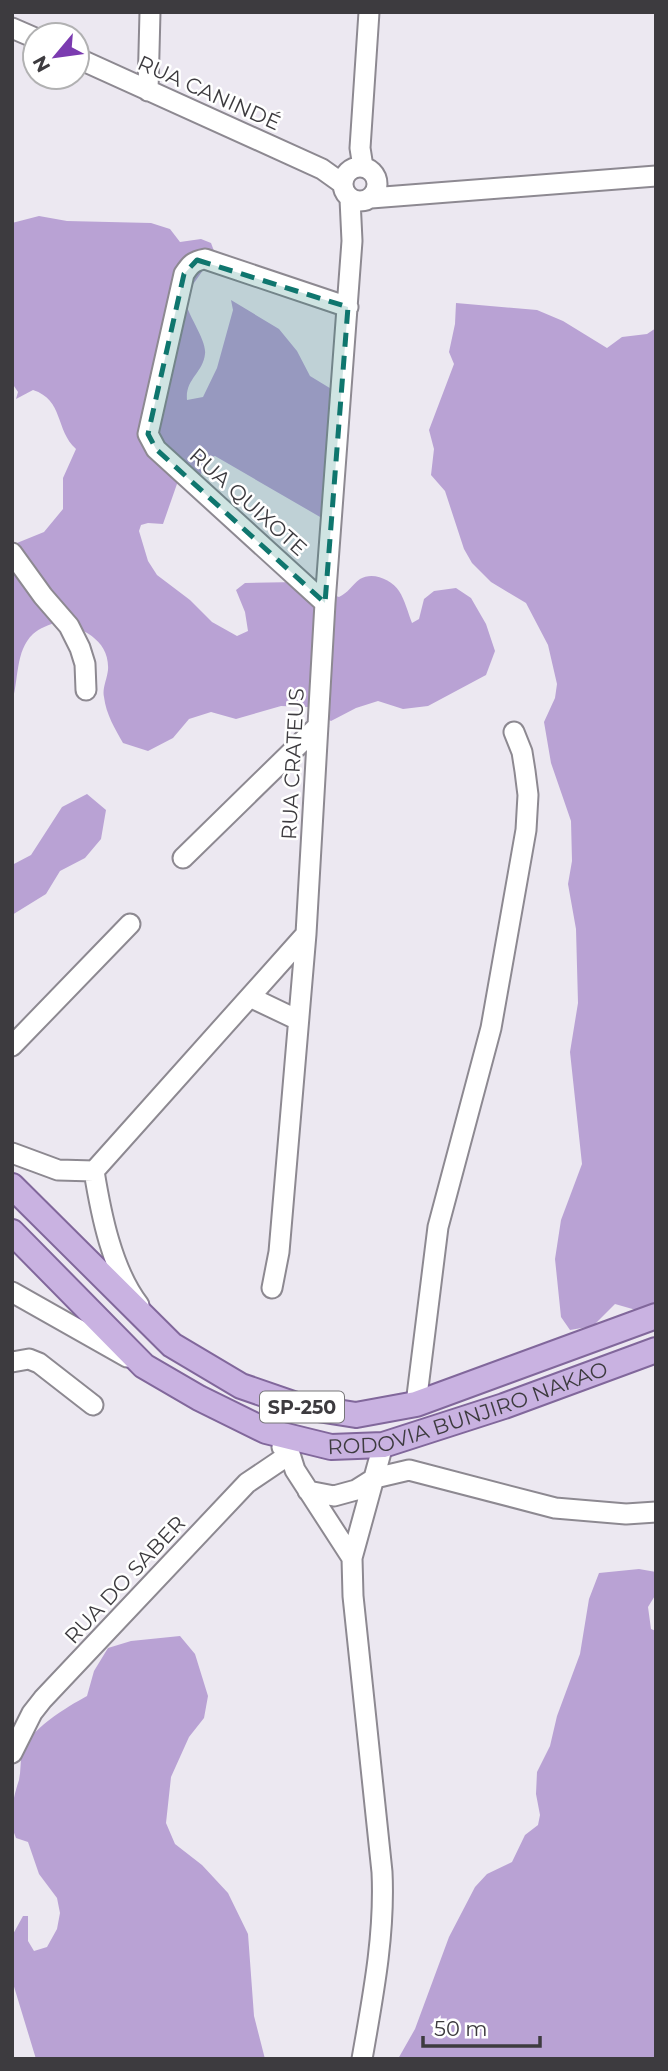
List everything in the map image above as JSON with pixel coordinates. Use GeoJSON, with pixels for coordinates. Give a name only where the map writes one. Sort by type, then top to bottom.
{"type":"FeatureCollection","features":[{"type":"Feature","properties":{"kind":"main road","name":"RODOVIA BUNJIRO NAKAO"},"geometry":{"type":"LineString","coordinates":[[12,1186],[172,1345],[241,1386],[299,1406],[356,1415],[416,1404],[656,1316]]}},
{"type":"Feature","properties":{"kind":"main road","name":"RODOVIA BUNJIRO NAKAO"},"geometry":{"type":"LineString","coordinates":[[12,1232],[144,1366],[199,1398],[266,1431],[331,1447],[383,1445],[504,1406],[656,1350]]}},
{"type":"Feature","properties":{"kind":"street"},"geometry":{"type":"LineString","coordinates":[[148,91],[150,12]]}},
{"type":"Feature","properties":{"kind":"street","name":"RUA CRATEUS"},"geometry":{"type":"LineString","coordinates":[[272,1288],[279,1252],[306,934],[325,603],[359,179],[369,12]]}},
{"type":"Feature","properties":{"kind":"street","name":"RUA CANINDÉ"},"geometry":{"type":"LineString","coordinates":[[91,65],[322,169],[416,193],[656,176]]}},
{"type":"Feature","properties":{"kind":"street","name":"RUA QUIXOTE"},"geometry":{"type":"LineString","coordinates":[[325,603],[156,449],[149,439],[149,429],[184,274],[197,260],[205,258],[348,307]]}},
{"type":"Feature","properties":{"kind":"street"},"geometry":{"type":"LineString","coordinates":[[12,553],[69,626],[85,664],[86,690]]}},
{"type":"Feature","properties":{"kind":"street"},"geometry":{"type":"LineString","coordinates":[[183,858],[318,726]]}},
{"type":"Feature","properties":{"kind":"street"},"geometry":{"type":"LineString","coordinates":[[416,1404],[438,1227],[491,1028],[526,830],[526,771],[514,733]]}},
{"type":"Feature","properties":{"kind":"street"},"geometry":{"type":"LineString","coordinates":[[12,1046],[130,924]]}},
{"type":"Feature","properties":{"kind":"street"},"geometry":{"type":"LineString","coordinates":[[12,1153],[58,1170],[94,1171],[306,934]]}},
{"type":"Feature","properties":{"kind":"street"},"geometry":{"type":"LineString","coordinates":[[250,997],[298,1020]]}},
{"type":"Feature","properties":{"kind":"street"},"geometry":{"type":"LineString","coordinates":[[94,1171],[102,1217],[119,1267],[135,1299],[172,1345]]}},
{"type":"Feature","properties":{"kind":"street"},"geometry":{"type":"LineString","coordinates":[[12,1292],[144,1366]]}},
{"type":"Feature","properties":{"kind":"street"},"geometry":{"type":"LineString","coordinates":[[12,1362],[29,1359],[39,1363],[93,1405]]}},
{"type":"Feature","properties":{"kind":"street"},"geometry":{"type":"LineString","coordinates":[[266,1431],[290,1454],[295,1471],[352,1558]]}},
{"type":"Feature","properties":{"kind":"street"},"geometry":{"type":"LineString","coordinates":[[362,2059],[380,1953],[384,1910],[356,1631],[352,1558],[383,1445]]}},
{"type":"Feature","properties":{"kind":"street","name":"RUA DO SABER"},"geometry":{"type":"LineString","coordinates":[[12,1753],[32,1713],[43,1699],[247,1483],[290,1454]]}},
{"type":"Feature","properties":{"kind":"street"},"geometry":{"type":"LineString","coordinates":[[308,1490],[334,1496],[356,1490],[375,1478],[409,1470],[555,1508],[626,1514],[656,1512]]}},
{"type":"Feature","properties":{"kind":"highlighted area"},"geometry":{"type":"Polygon","coordinates":[[[197,260],[348,307],[325,603],[156,449],[148,434],[184,274],[197,260]]]}},
{"type":"Feature","properties":{"kind":"shaded area"},"geometry":{"type":"Polygon","coordinates":[[[39,216],[67,221],[151,223],[170,229],[180,242],[201,239],[211,243],[214,251],[211,259],[184,297],[205,348],[204,361],[191,381],[187,400],[203,397],[217,368],[233,310],[231,300],[279,329],[297,351],[310,376],[333,390],[327,521],[215,456],[206,459],[201,474],[185,476],[178,481],[163,524],[141,525],[139,531],[148,561],[157,575],[190,600],[212,622],[237,636],[248,631],[245,612],[236,590],[245,583],[298,582],[339,597],[360,579],[376,576],[396,587],[405,602],[412,623],[419,619],[424,599],[434,591],[456,588],[471,598],[486,624],[495,651],[486,675],[428,706],[403,709],[378,701],[356,708],[331,721],[308,707],[281,706],[236,719],[211,712],[189,719],[173,738],[148,751],[123,743],[111,721],[104,694],[107,660],[99,643],[76,627],[58,621],[38,630],[27,641],[20,657],[12,702],[12,545],[44,532],[63,509],[63,478],[76,449],[69,441],[50,401],[33,390],[16,399],[18,392],[12,383],[12,223],[39,216]]]}},
{"type":"Feature","properties":{"kind":"shaded area"},"geometry":{"type":"Polygon","coordinates":[[[456,303],[537,310],[563,321],[607,348],[622,337],[647,334],[656,328],[656,1310],[643,1312],[615,1304],[593,1326],[570,1330],[561,1317],[555,1259],[561,1220],[582,1164],[570,1052],[578,1003],[576,929],[568,884],[572,861],[571,821],[551,763],[544,722],[555,698],[557,684],[548,645],[526,603],[491,582],[472,563],[464,549],[445,491],[431,475],[434,449],[429,430],[454,364],[449,352],[456,303]]]}},
{"type":"Feature","properties":{"kind":"shaded area"},"geometry":{"type":"Polygon","coordinates":[[[87,794],[106,810],[101,839],[85,858],[60,871],[46,894],[12,915],[12,865],[31,855],[62,807],[87,794]]]}},
{"type":"Feature","properties":{"kind":"shaded area"},"geometry":{"type":"Polygon","coordinates":[[[639,1569],[656,1572],[656,1594],[648,1607],[651,1629],[656,1631],[656,2059],[398,2059],[415,2029],[449,1937],[475,1887],[487,1874],[512,1862],[525,1835],[538,1825],[540,1815],[536,1794],[537,1772],[550,1746],[557,1716],[580,1654],[589,1599],[599,1573],[639,1569]]]}},
{"type":"Feature","properties":{"kind":"shaded area"},"geometry":{"type":"Polygon","coordinates":[[[180,1636],[195,1654],[208,1696],[204,1718],[189,1737],[171,1777],[166,1823],[175,1844],[202,1865],[228,1893],[248,1934],[254,2016],[265,2059],[36,2059],[12,1980],[12,1936],[23,1916],[28,1916],[28,1941],[34,1951],[47,1947],[57,1929],[60,1913],[57,1898],[39,1874],[28,1842],[16,1838],[12,1824],[22,1753],[40,1728],[87,1696],[94,1671],[108,1648],[131,1641],[180,1636]]]}}]}
